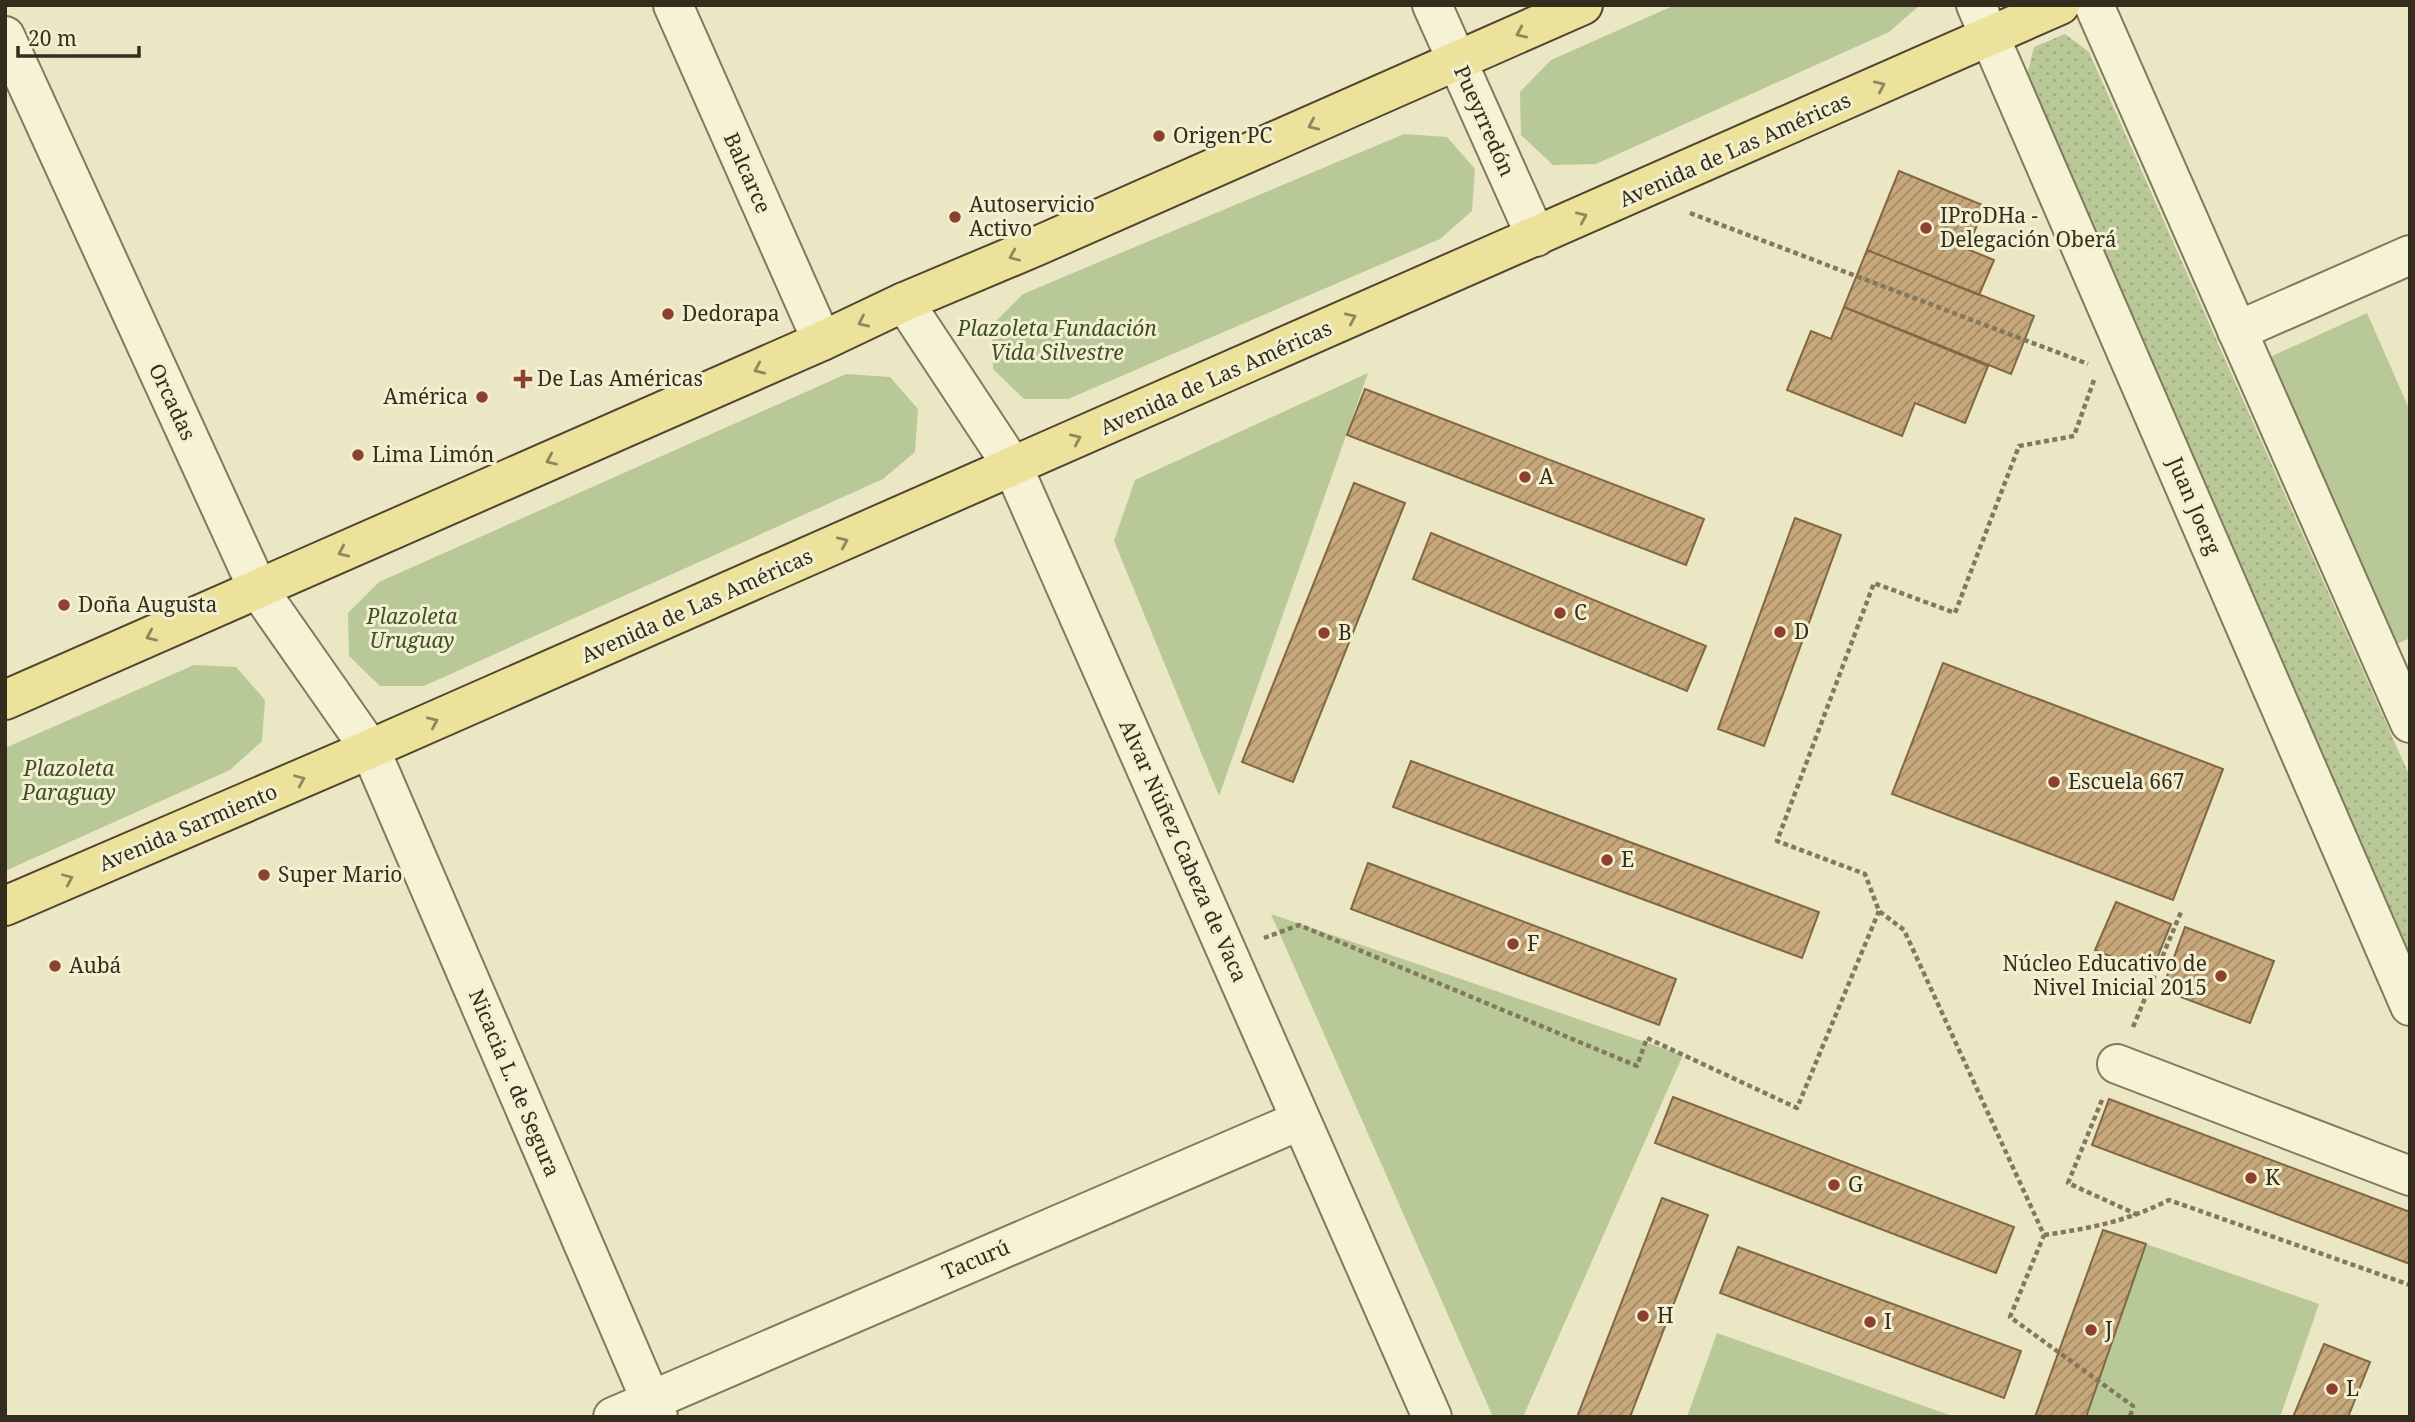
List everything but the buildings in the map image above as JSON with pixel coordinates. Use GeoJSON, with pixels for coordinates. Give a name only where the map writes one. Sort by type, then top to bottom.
{"type":"FeatureCollection","features":[{"type":"Feature","properties":{"kind":"main road"},"geometry":{"type":"LineString","coordinates":[[5,700],[1583,5]]}},
{"type":"Feature","properties":{"kind":"main road","name":"Avenida de Las Américas"},"geometry":{"type":"LineString","coordinates":[[370,749],[1637,193],[1984,21],[2060,5]]}},
{"type":"Feature","properties":{"kind":"main road","name":"Avenida Sarmiento"},"geometry":{"type":"LineString","coordinates":[[5,906],[370,749]]}},
{"type":"Feature","properties":{"kind":"street","name":"Balcarce"},"geometry":{"type":"LineString","coordinates":[[673,5],[822,341]]}},
{"type":"Feature","properties":{"kind":"street","name":"Pueyrredón"},"geometry":{"type":"LineString","coordinates":[[1432,5],[1536,237]]}},
{"type":"Feature","properties":{"kind":"street"},"geometry":{"type":"LineString","coordinates":[[2094,5],[2237,331],[2398,666],[2410,723]]}},
{"type":"Feature","properties":{"kind":"street","name":"Juan Joerg"},"geometry":{"type":"LineString","coordinates":[[1984,21],[2410,1006]]}},
{"type":"Feature","properties":{"kind":"street","name":"Orcadas"},"geometry":{"type":"LineString","coordinates":[[5,36],[258,589],[370,749]]}},
{"type":"Feature","properties":{"kind":"street"},"geometry":{"type":"LineString","coordinates":[[2237,331],[2410,256]]}},
{"type":"Feature","properties":{"kind":"street","name":"Alvar Núñez Cabeza de Vaca"},"geometry":{"type":"LineString","coordinates":[[904,302],[1013,467],[1432,1417]]}},
{"type":"Feature","properties":{"kind":"street","name":"Nicacia L. de Segura"},"geometry":{"type":"LineString","coordinates":[[370,749],[654,1409]]}},
{"type":"Feature","properties":{"kind":"street"},"geometry":{"type":"LineString","coordinates":[[2117,1065],[2410,1176]]}},
{"type":"Feature","properties":{"kind":"street","name":"Tacurú"},"geometry":{"type":"LineString","coordinates":[[613,1417],[654,1409],[1301,1120]]}},
{"type":"Feature","properties":{"kind":"path"},"geometry":{"type":"LineString","coordinates":[[1637,193],[2098,368],[2074,436],[2018,446],[1955,613],[1874,583],[1777,841],[1866,874],[1879,911],[1904,930],[2044,1235],[2010,1317],[2133,1406],[2130,1417]]}},
{"type":"Feature","properties":{"kind":"path"},"geometry":{"type":"LineString","coordinates":[[1227,951],[1299,925],[1637,1066],[1647,1038],[1797,1108],[1879,911]]}},
{"type":"Feature","properties":{"kind":"path"},"geometry":{"type":"LineString","coordinates":[[2044,1235],[2098,1227],[2139,1215],[2169,1200],[2410,1285]]}},
{"type":"Feature","properties":{"kind":"green space"},"geometry":{"type":"Polygon","coordinates":[[[1675,5],[1920,5],[1889,32],[1596,164],[1553,165],[1521,135],[1520,92],[1551,60],[1675,5]]]}},
{"type":"Feature","properties":{"kind":"green space"},"geometry":{"type":"Polygon","coordinates":[[[2065,34],[2089,52],[2410,777],[2410,964],[2026,79],[2034,47],[2065,34]]]}},
{"type":"Feature","properties":{"kind":"green space","name":"Plazoleta Fundación Vida Silvestre"},"geometry":{"type":"Polygon","coordinates":[[[1404,134],[1447,137],[1475,169],[1472,211],[1440,239],[1068,399],[1024,399],[993,369],[992,325],[1023,294],[1404,134]]]}},
{"type":"Feature","properties":{"kind":"green space"},"geometry":{"type":"Polygon","coordinates":[[[2367,313],[2410,411],[2410,638],[2392,646],[2270,357],[2367,313]]]}},
{"type":"Feature","properties":{"kind":"green space"},"geometry":{"type":"Polygon","coordinates":[[[1368,373],[1219,796],[1114,541],[1135,480],[1368,373]]]}},
{"type":"Feature","properties":{"kind":"green space","name":"Plazoleta Uruguay"},"geometry":{"type":"Polygon","coordinates":[[[846,374],[890,377],[918,409],[915,452],[883,479],[424,686],[380,686],[349,656],[348,613],[379,582],[846,374]]]}},
{"type":"Feature","properties":{"kind":"green space","name":"Plazoleta Paraguay"},"geometry":{"type":"Polygon","coordinates":[[[194,665],[236,667],[265,700],[262,741],[230,770],[5,871],[5,748],[194,665]]]}},
{"type":"Feature","properties":{"kind":"green space"},"geometry":{"type":"Polygon","coordinates":[[[1271,914],[1683,1055],[1523,1417],[1493,1417],[1271,914]]]}},
{"type":"Feature","properties":{"kind":"green space"},"geometry":{"type":"Polygon","coordinates":[[[2146,1244],[2319,1304],[2280,1417],[2086,1417],[2146,1244]]]}},
{"type":"Feature","properties":{"kind":"green space"},"geometry":{"type":"Polygon","coordinates":[[[1717,1333],[1955,1417],[1687,1417],[1717,1333]]]}},
{"type":"Feature","properties":{"kind":"place","name":"Origen PC"},"geometry":{"type":"Point","coordinates":[1159,136]}},
{"type":"Feature","properties":{"kind":"place","name":"Autoservicio Activo"},"geometry":{"type":"Point","coordinates":[955,217]}},
{"type":"Feature","properties":{"kind":"place","name":"IProDHa - Delegación Oberá"},"geometry":{"type":"Point","coordinates":[1926,228]}},
{"type":"Feature","properties":{"kind":"place","name":"Dedorapa"},"geometry":{"type":"Point","coordinates":[668,314]}},
{"type":"Feature","properties":{"kind":"place","name":"De Las Américas"},"geometry":{"type":"Point","coordinates":[523,379]}},
{"type":"Feature","properties":{"kind":"place","name":"América"},"geometry":{"type":"Point","coordinates":[482,397]}},
{"type":"Feature","properties":{"kind":"place","name":"Lima Limón"},"geometry":{"type":"Point","coordinates":[358,455]}},
{"type":"Feature","properties":{"kind":"place","name":"A"},"geometry":{"type":"Point","coordinates":[1525,477]}},
{"type":"Feature","properties":{"kind":"place","name":"Doña Augusta"},"geometry":{"type":"Point","coordinates":[64,605]}},
{"type":"Feature","properties":{"kind":"place","name":"C"},"geometry":{"type":"Point","coordinates":[1560,613]}},
{"type":"Feature","properties":{"kind":"place","name":"D"},"geometry":{"type":"Point","coordinates":[1780,632]}},
{"type":"Feature","properties":{"kind":"place","name":"B"},"geometry":{"type":"Point","coordinates":[1324,633]}},
{"type":"Feature","properties":{"kind":"place","name":"Escuela 667"},"geometry":{"type":"Point","coordinates":[2054,782]}},
{"type":"Feature","properties":{"kind":"place","name":"E"},"geometry":{"type":"Point","coordinates":[1607,860]}},
{"type":"Feature","properties":{"kind":"place","name":"Super Mario"},"geometry":{"type":"Point","coordinates":[264,875]}},
{"type":"Feature","properties":{"kind":"place","name":"F"},"geometry":{"type":"Point","coordinates":[1513,944]}},
{"type":"Feature","properties":{"kind":"place","name":"Aubá"},"geometry":{"type":"Point","coordinates":[55,966]}},
{"type":"Feature","properties":{"kind":"place","name":"Núcleo Educativo de Nivel Inicial 2015"},"geometry":{"type":"Point","coordinates":[2221,976]}},
{"type":"Feature","properties":{"kind":"place","name":"K"},"geometry":{"type":"Point","coordinates":[2251,1178]}},
{"type":"Feature","properties":{"kind":"place","name":"G"},"geometry":{"type":"Point","coordinates":[1834,1185]}},
{"type":"Feature","properties":{"kind":"place","name":"H"},"geometry":{"type":"Point","coordinates":[1643,1316]}},
{"type":"Feature","properties":{"kind":"place","name":"I"},"geometry":{"type":"Point","coordinates":[1870,1322]}},
{"type":"Feature","properties":{"kind":"place","name":"J"},"geometry":{"type":"Point","coordinates":[2091,1330]}},
{"type":"Feature","properties":{"kind":"place","name":"L"},"geometry":{"type":"Point","coordinates":[2332,1389]}}]}
